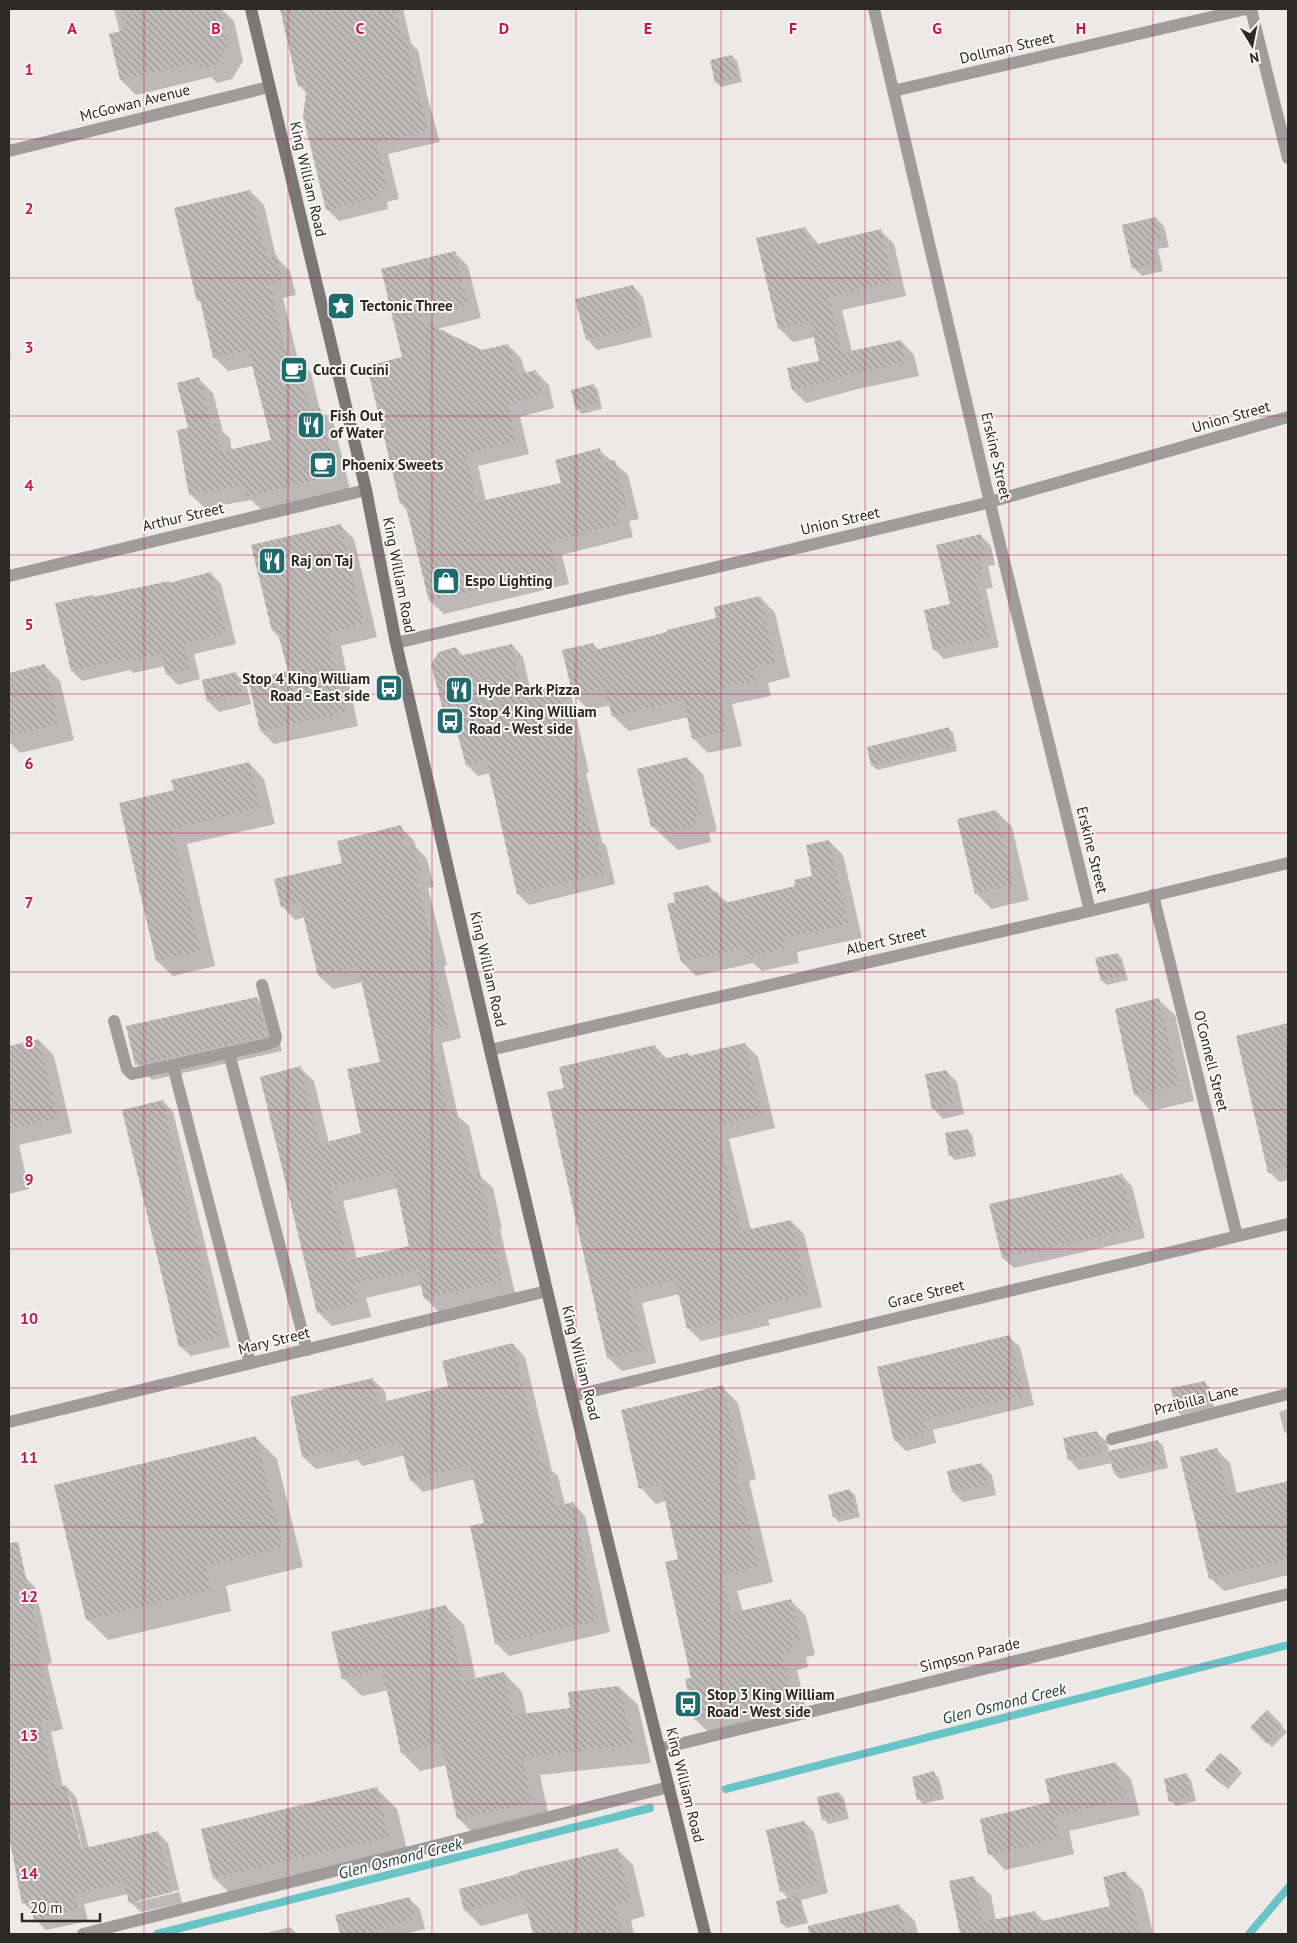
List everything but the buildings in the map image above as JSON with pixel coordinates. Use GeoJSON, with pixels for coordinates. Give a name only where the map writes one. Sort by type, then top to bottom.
{"type":"FeatureCollection","features":[{"type":"Feature","properties":{"kind":"main road","name":"King William Road"},"geometry":{"type":"LineString","coordinates":[[250,9],[366,490],[396,643],[490,1050],[572,1396],[705,1934]]}},
{"type":"Feature","properties":{"kind":"street","name":"Erskine Street"},"geometry":{"type":"LineString","coordinates":[[874,9],[990,502],[1090,911]]}},
{"type":"Feature","properties":{"kind":"street","name":"Dollman Street"},"geometry":{"type":"LineString","coordinates":[[893,91],[1246,9]]}},
{"type":"Feature","properties":{"kind":"street"},"geometry":{"type":"LineString","coordinates":[[1251,9],[1288,158]]}},
{"type":"Feature","properties":{"kind":"street","name":"McGowan Avenue"},"geometry":{"type":"LineString","coordinates":[[9,151],[269,87]]}},
{"type":"Feature","properties":{"kind":"street","name":"Union Street"},"geometry":{"type":"LineString","coordinates":[[396,643],[990,502],[1288,417]]}},
{"type":"Feature","properties":{"kind":"street","name":"Arthur Street"},"geometry":{"type":"LineString","coordinates":[[9,576],[366,490]]}},
{"type":"Feature","properties":{"kind":"street","name":"Albert Street"},"geometry":{"type":"LineString","coordinates":[[490,1050],[1090,911],[1288,863]]}},
{"type":"Feature","properties":{"kind":"street","name":"O'Connell Street"},"geometry":{"type":"LineString","coordinates":[[1153,895],[1237,1236]]}},
{"type":"Feature","properties":{"kind":"street"},"geometry":{"type":"LineString","coordinates":[[114,1021],[127,1069],[132,1074],[268,1044],[275,1041],[276,1037],[262,985]]}},
{"type":"Feature","properties":{"kind":"street"},"geometry":{"type":"LineString","coordinates":[[229,1053],[307,1350]]}},
{"type":"Feature","properties":{"kind":"street"},"geometry":{"type":"LineString","coordinates":[[173,1066],[250,1363]]}},
{"type":"Feature","properties":{"kind":"street","name":"Grace Street"},"geometry":{"type":"LineString","coordinates":[[572,1396],[1288,1224]]}},
{"type":"Feature","properties":{"kind":"street","name":"Mary Street"},"geometry":{"type":"LineString","coordinates":[[9,1422],[547,1291]]}},
{"type":"Feature","properties":{"kind":"street","name":"Przibilla Lane"},"geometry":{"type":"LineString","coordinates":[[1112,1439],[1288,1394]]}},
{"type":"Feature","properties":{"kind":"street","name":"Simpson Parade"},"geometry":{"type":"LineString","coordinates":[[659,1749],[1288,1594]]}},
{"type":"Feature","properties":{"kind":"street"},"geometry":{"type":"LineString","coordinates":[[82,1934],[669,1787]]}},
{"type":"Feature","properties":{"kind":"waterway","name":"Glen Osmond Creek"},"geometry":{"type":"LineString","coordinates":[[726,1789],[1288,1645]]}},
{"type":"Feature","properties":{"kind":"waterway","name":"Glen Osmond Creek"},"geometry":{"type":"LineString","coordinates":[[157,1934],[650,1808]]}},
{"type":"Feature","properties":{"kind":"waterway"},"geometry":{"type":"LineString","coordinates":[[1249,1934],[1288,1888]]}},
{"type":"Feature","properties":{"kind":"place","name":"Tectonic Three"},"geometry":{"type":"Point","coordinates":[341,306]}},
{"type":"Feature","properties":{"kind":"place","name":"Cucci Cucini"},"geometry":{"type":"Point","coordinates":[294,370]}},
{"type":"Feature","properties":{"kind":"place","name":"Fish Out of Water"},"geometry":{"type":"Point","coordinates":[311,425]}},
{"type":"Feature","properties":{"kind":"place","name":"Phoenix Sweets"},"geometry":{"type":"Point","coordinates":[323,465]}},
{"type":"Feature","properties":{"kind":"place","name":"Raj on Taj"},"geometry":{"type":"Point","coordinates":[272,561]}},
{"type":"Feature","properties":{"kind":"place","name":"Espo Lighting"},"geometry":{"type":"Point","coordinates":[446,581]}},
{"type":"Feature","properties":{"kind":"place","name":"Stop 4 King William Road - East side"},"geometry":{"type":"Point","coordinates":[389,688]}},
{"type":"Feature","properties":{"kind":"place","name":"Hyde Park Pizza"},"geometry":{"type":"Point","coordinates":[459,690]}},
{"type":"Feature","properties":{"kind":"place","name":"Stop 4 King William Road - West side"},"geometry":{"type":"Point","coordinates":[450,721]}},
{"type":"Feature","properties":{"kind":"place","name":"Stop 3 King William Road - West side"},"geometry":{"type":"Point","coordinates":[688,1704]}}]}
